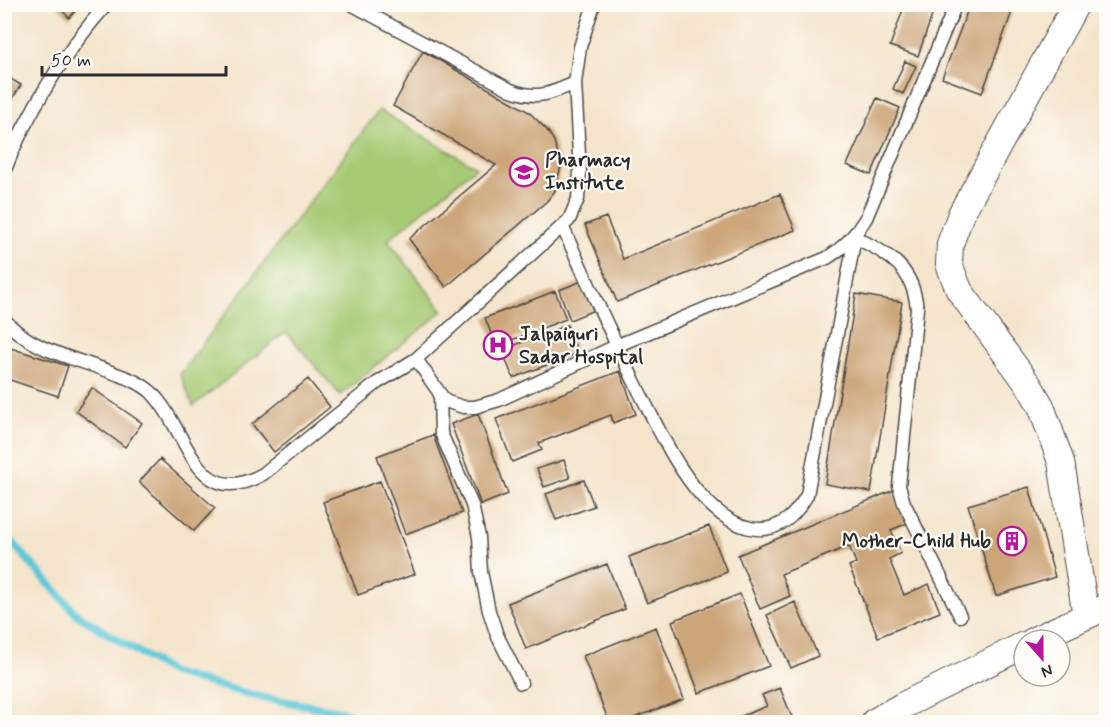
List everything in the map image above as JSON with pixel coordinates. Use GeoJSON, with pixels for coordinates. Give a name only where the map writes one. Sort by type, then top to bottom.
{"type":"FeatureCollection","features":[{"type":"Feature","properties":{"kind":"street"},"geometry":{"type":"LineString","coordinates":[[1061,628],[1096,612],[1060,462],[1041,406],[1030,387],[959,290],[949,264],[950,244],[961,213],[1076,4]]}},
{"type":"Feature","properties":{"kind":"street"},"geometry":{"type":"LineString","coordinates":[[874,723],[902,706],[1012,651]]}},
{"type":"Feature","properties":{"kind":"lane"},"geometry":{"type":"LineString","coordinates":[[4,172],[12,152],[52,78],[81,35],[107,4]]}},
{"type":"Feature","properties":{"kind":"lane"},"geometry":{"type":"LineString","coordinates":[[351,4],[526,96],[540,96],[575,83]]}},
{"type":"Feature","properties":{"kind":"lane"},"geometry":{"type":"LineString","coordinates":[[4,319],[15,332],[34,343],[133,380],[150,391],[163,406],[200,469],[217,483],[227,486],[251,481],[263,474],[377,383],[416,359],[563,228],[569,220],[580,187],[575,83],[580,47],[594,4]]}},
{"type":"Feature","properties":{"kind":"lane"},"geometry":{"type":"LineString","coordinates":[[563,228],[616,346],[665,442],[696,489],[714,508],[746,528],[758,530],[778,526],[793,515],[807,495],[855,237],[866,218],[956,4]]}},
{"type":"Feature","properties":{"kind":"lane"},"geometry":{"type":"LineString","coordinates":[[416,359],[445,401],[463,407],[488,404],[616,346],[826,258],[855,237]]}},
{"type":"Feature","properties":{"kind":"lane"},"geometry":{"type":"LineString","coordinates":[[855,237],[894,259],[902,267],[913,286],[917,309],[899,486],[904,503],[960,616]]}},
{"type":"Feature","properties":{"kind":"lane"},"geometry":{"type":"LineString","coordinates":[[440,396],[441,433],[472,505],[479,537],[481,572],[489,611],[497,636],[521,683]]}},
{"type":"Feature","properties":{"kind":"green space"},"geometry":{"type":"Polygon","coordinates":[[[379,110],[476,167],[388,240],[443,311],[340,395],[286,332],[193,406],[180,374],[379,110]]]}},
{"type":"Feature","properties":{"kind":"building"},"geometry":{"type":"Polygon","coordinates":[[[56,4],[82,4],[69,18],[56,4]]]}},
{"type":"Feature","properties":{"kind":"building"},"geometry":{"type":"Polygon","coordinates":[[[905,4],[936,4],[918,56],[890,46],[905,4]]]}},
{"type":"Feature","properties":{"kind":"building"},"geometry":{"type":"Polygon","coordinates":[[[970,4],[1015,4],[982,93],[942,78],[970,4]]]}},
{"type":"Feature","properties":{"kind":"building","name":"Pharmacy Institute"},"geometry":{"type":"Polygon","coordinates":[[[423,51],[529,112],[547,130],[554,141],[561,166],[555,191],[547,201],[446,287],[409,239],[496,165],[393,106],[423,51]]]}},
{"type":"Feature","properties":{"kind":"building"},"geometry":{"type":"Polygon","coordinates":[[[905,61],[916,66],[903,94],[893,89],[905,61]]]}},
{"type":"Feature","properties":{"kind":"building"},"geometry":{"type":"Polygon","coordinates":[[[4,75],[21,85],[4,112],[4,75]]]}},
{"type":"Feature","properties":{"kind":"building"},"geometry":{"type":"Polygon","coordinates":[[[877,98],[900,108],[871,175],[847,165],[877,98]]]}},
{"type":"Feature","properties":{"kind":"building"},"geometry":{"type":"Polygon","coordinates":[[[780,194],[795,230],[617,302],[585,225],[606,217],[623,259],[780,194]]]}},
{"type":"Feature","properties":{"kind":"building"},"geometry":{"type":"Polygon","coordinates":[[[582,281],[594,310],[570,320],[559,290],[582,281]]]}},
{"type":"Feature","properties":{"kind":"building"},"geometry":{"type":"Polygon","coordinates":[[[555,291],[566,319],[496,346],[485,318],[555,291]]]}},
{"type":"Feature","properties":{"kind":"building"},"geometry":{"type":"Polygon","coordinates":[[[856,294],[902,302],[871,492],[825,484],[856,294]]]}},
{"type":"Feature","properties":{"kind":"building"},"geometry":{"type":"Polygon","coordinates":[[[567,325],[578,353],[513,378],[502,350],[567,325]]]}},
{"type":"Feature","properties":{"kind":"building"},"geometry":{"type":"Polygon","coordinates":[[[4,346],[68,366],[58,396],[4,378],[4,346]]]}},
{"type":"Feature","properties":{"kind":"building"},"geometry":{"type":"Polygon","coordinates":[[[620,371],[636,414],[613,423],[611,415],[539,443],[542,450],[512,462],[496,419],[620,371]]]}},
{"type":"Feature","properties":{"kind":"building"},"geometry":{"type":"Polygon","coordinates":[[[308,379],[330,407],[274,452],[252,424],[308,379]]]}},
{"type":"Feature","properties":{"kind":"building"},"geometry":{"type":"Polygon","coordinates":[[[92,388],[142,423],[125,447],[76,411],[92,388]]]}},
{"type":"Feature","properties":{"kind":"building"},"geometry":{"type":"Polygon","coordinates":[[[478,414],[508,494],[481,505],[451,424],[478,414]]]}},
{"type":"Feature","properties":{"kind":"building"},"geometry":{"type":"Polygon","coordinates":[[[433,435],[462,513],[405,534],[377,456],[433,435]]]}},
{"type":"Feature","properties":{"kind":"building"},"geometry":{"type":"Polygon","coordinates":[[[160,459],[215,508],[194,531],[139,482],[160,459]]]}},
{"type":"Feature","properties":{"kind":"building"},"geometry":{"type":"Polygon","coordinates":[[[564,460],[570,478],[544,487],[537,469],[564,460]]]}},
{"type":"Feature","properties":{"kind":"building"},"geometry":{"type":"Polygon","coordinates":[[[584,480],[594,506],[556,520],[546,494],[584,480]]]}},
{"type":"Feature","properties":{"kind":"building"},"geometry":{"type":"Polygon","coordinates":[[[380,481],[415,574],[358,595],[323,502],[380,481]]]}},
{"type":"Feature","properties":{"kind":"building","name":"Mother-Child Hub"},"geometry":{"type":"Polygon","coordinates":[[[1029,487],[1055,577],[996,596],[968,505],[1029,487]]]}},
{"type":"Feature","properties":{"kind":"building"},"geometry":{"type":"Polygon","coordinates":[[[894,490],[908,523],[891,530],[901,553],[889,559],[904,595],[929,584],[940,612],[878,637],[849,566],[856,563],[849,546],[781,574],[790,596],[760,609],[738,555],[894,490]]]}},
{"type":"Feature","properties":{"kind":"building"},"geometry":{"type":"Polygon","coordinates":[[[709,526],[727,572],[647,603],[629,557],[709,526]]]}},
{"type":"Feature","properties":{"kind":"building"},"geometry":{"type":"Polygon","coordinates":[[[607,564],[625,609],[526,649],[508,603],[607,564]]]}},
{"type":"Feature","properties":{"kind":"building"},"geometry":{"type":"Polygon","coordinates":[[[740,594],[769,666],[699,693],[672,621],[740,594]]]}},
{"type":"Feature","properties":{"kind":"building"},"geometry":{"type":"Polygon","coordinates":[[[795,602],[818,656],[791,668],[767,615],[795,602]]]}},
{"type":"Feature","properties":{"kind":"building"},"geometry":{"type":"Polygon","coordinates":[[[656,627],[684,699],[623,722],[609,722],[583,656],[656,627]]]}},
{"type":"Feature","properties":{"kind":"building"},"geometry":{"type":"Polygon","coordinates":[[[780,688],[794,722],[727,722],[767,706],[762,695],[780,688]]]}},
{"type":"Feature","properties":{"kind":"waterway"},"geometry":{"type":"LineString","coordinates":[[4,533],[76,614],[172,673],[260,697],[340,711],[377,722]]}},
{"type":"Feature","properties":{"kind":"place","name":"Pharmacy Institute"},"geometry":{"type":"Point","coordinates":[524,172]}},
{"type":"Feature","properties":{"kind":"place","name":"Jalpaiguri Sadar Hospital"},"geometry":{"type":"Point","coordinates":[498,345]}},
{"type":"Feature","properties":{"kind":"place","name":"Mother-Child Hub"},"geometry":{"type":"Point","coordinates":[1012,541]}}]}
